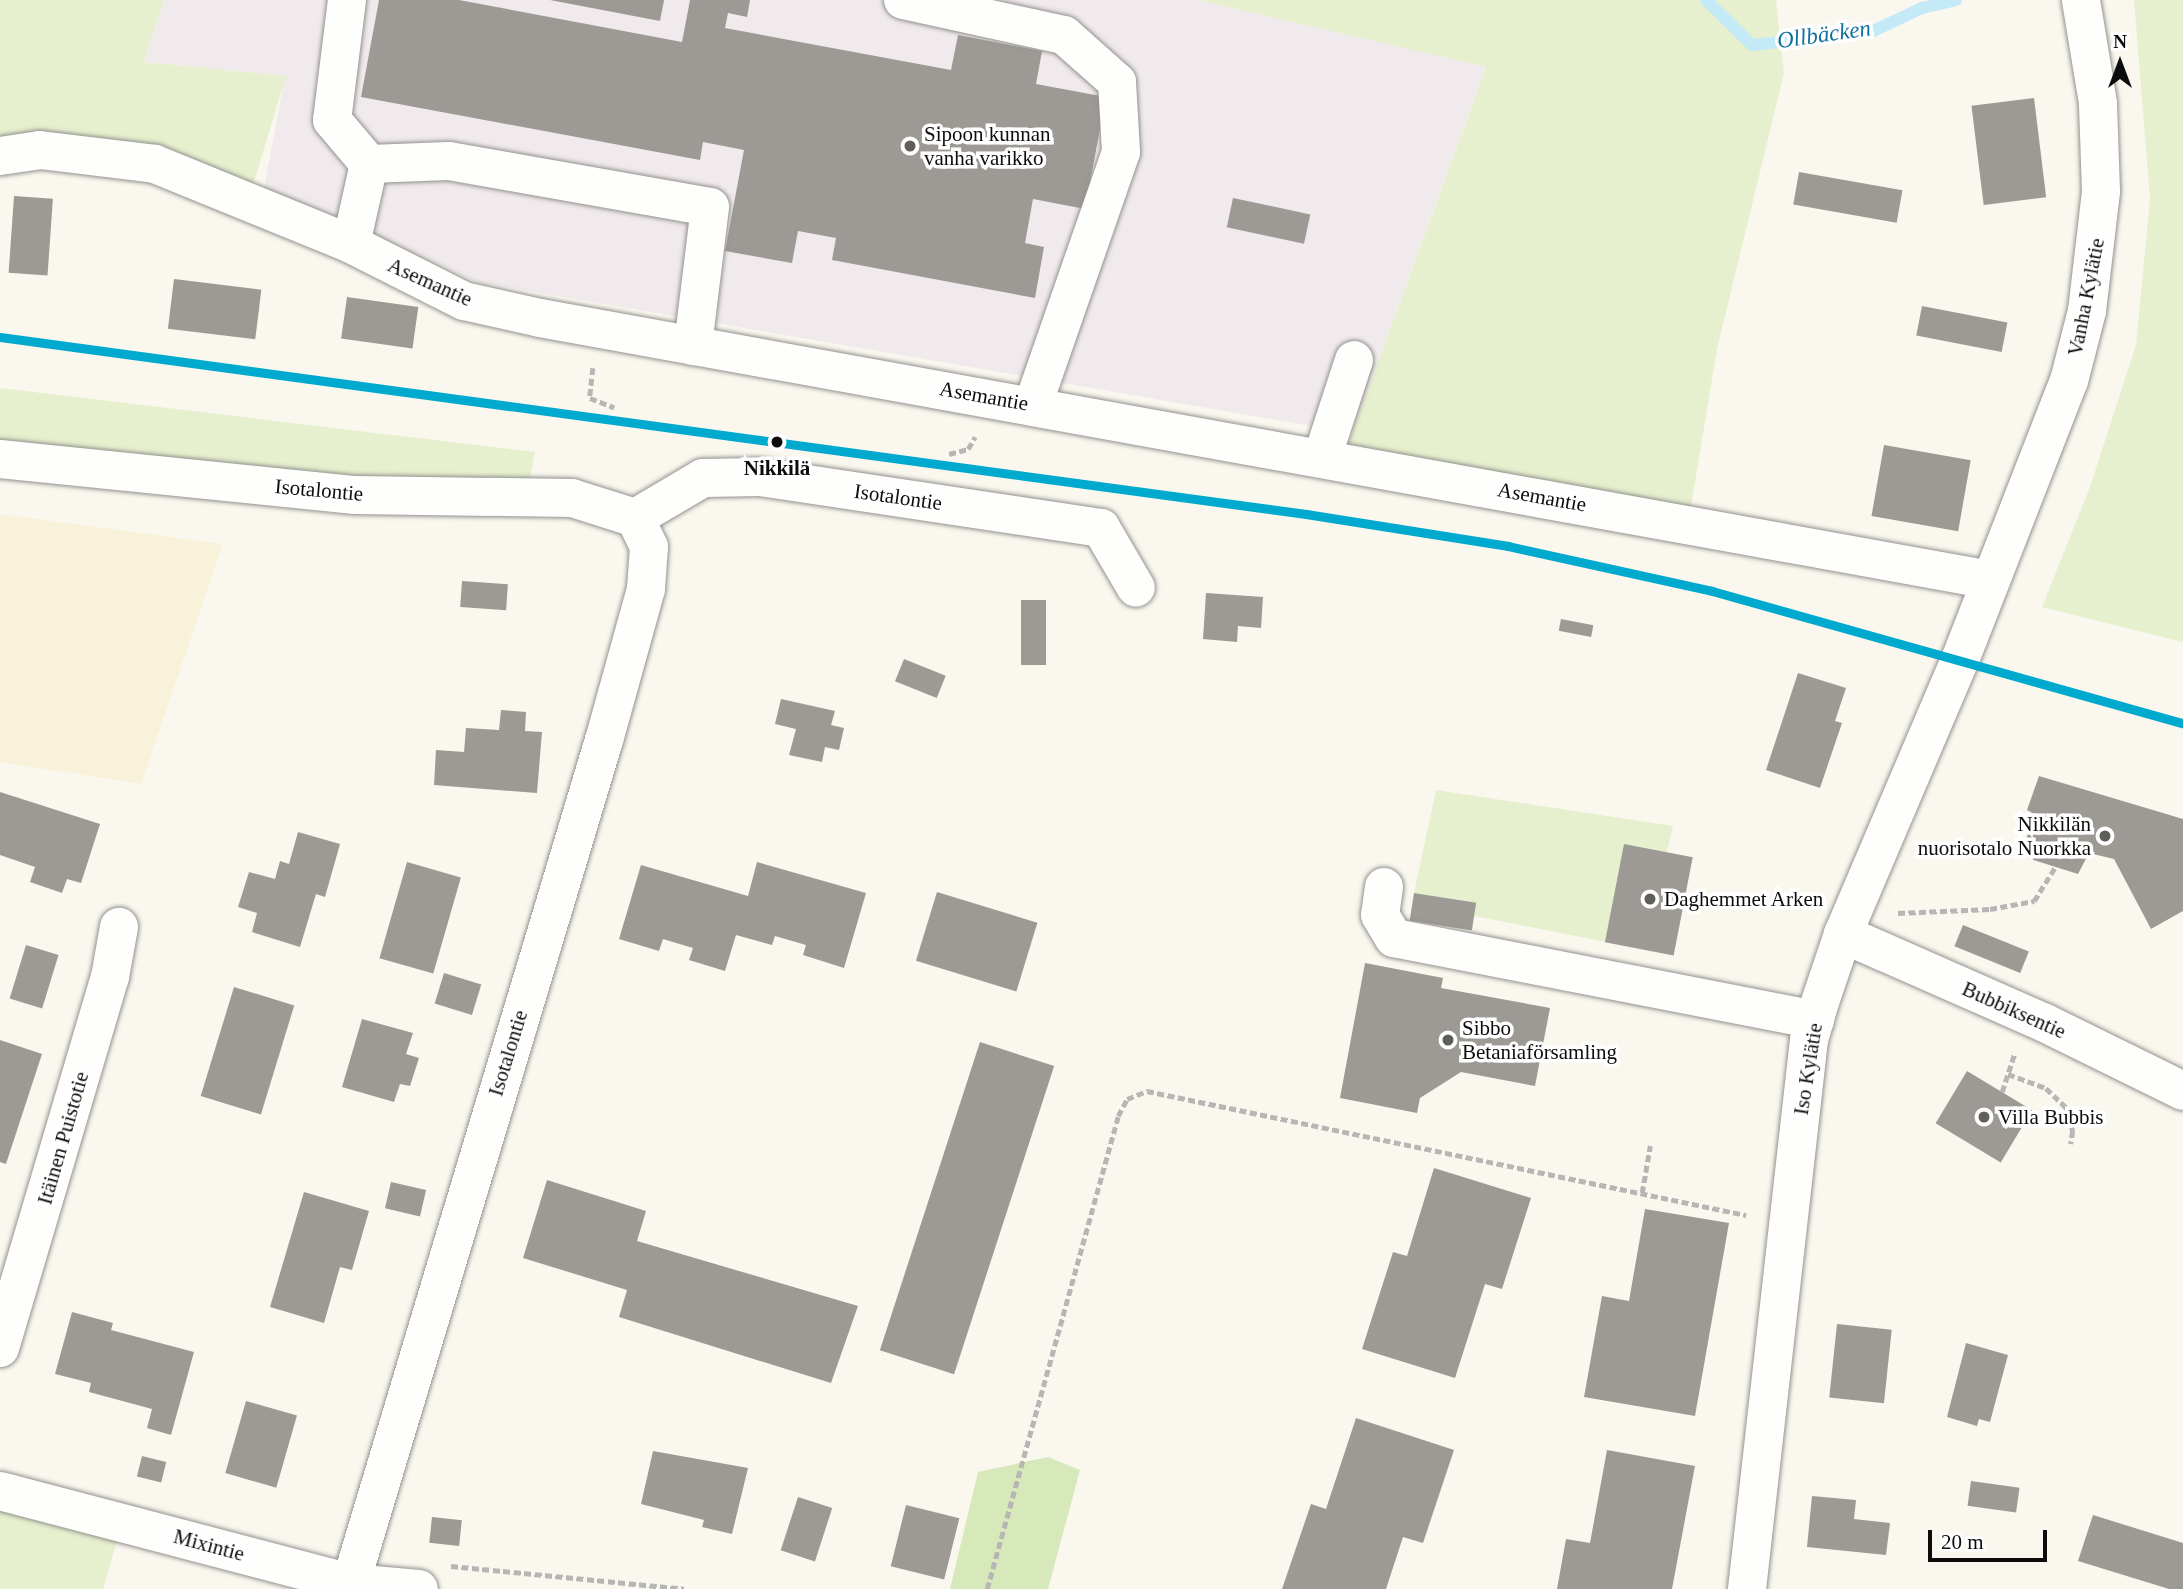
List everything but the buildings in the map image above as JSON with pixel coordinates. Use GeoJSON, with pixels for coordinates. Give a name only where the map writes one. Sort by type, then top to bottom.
{"type":"FeatureCollection","features":[{"type":"Feature","properties":{"kind":"street"},"geometry":{"type":"LineString","coordinates":[[347,0],[332,120],[369,164]]}},
{"type":"Feature","properties":{"kind":"street"},"geometry":{"type":"LineString","coordinates":[[903,0],[1064,35],[1117,82],[1121,152],[1033,404]]}},
{"type":"Feature","properties":{"kind":"street","name":"Vanha Kylätie"},"geometry":{"type":"LineString","coordinates":[[1991,580],[2069,381],[2099,242],[2098,103],[2081,0]]}},
{"type":"Feature","properties":{"kind":"street","name":"Asemantie"},"geometry":{"type":"LineString","coordinates":[[0,156],[40,150],[155,164],[351,244],[464,301],[597,330],[1033,404],[1991,580]]}},
{"type":"Feature","properties":{"kind":"street"},"geometry":{"type":"LineString","coordinates":[[369,164],[449,161],[710,207],[692,346]]}},
{"type":"Feature","properties":{"kind":"street"},"geometry":{"type":"LineString","coordinates":[[351,244],[369,164]]}},
{"type":"Feature","properties":{"kind":"street"},"geometry":{"type":"LineString","coordinates":[[1322,458],[1354,360]]}},
{"type":"Feature","properties":{"kind":"street","name":"Isotalontie"},"geometry":{"type":"LineString","coordinates":[[0,459],[355,495],[572,498],[635,518],[649,547],[646,589],[350,1586]]}},
{"type":"Feature","properties":{"kind":"street","name":"Isotalontie"},"geometry":{"type":"LineString","coordinates":[[635,518],[704,478],[787,481],[1101,528],[1136,588]]}},
{"type":"Feature","properties":{"kind":"street","name":"Iso Kylätie"},"geometry":{"type":"LineString","coordinates":[[1747,1589],[1815,1020],[1843,934],[1991,580]]}},
{"type":"Feature","properties":{"kind":"street"},"geometry":{"type":"LineString","coordinates":[[1384,887],[1380,915],[1394,938],[1815,1020]]}},
{"type":"Feature","properties":{"kind":"street","name":"Itäinen Puistotie"},"geometry":{"type":"LineString","coordinates":[[0,1348],[110,977],[118,927]]}},
{"type":"Feature","properties":{"kind":"street","name":"Bubbiksentie"},"geometry":{"type":"LineString","coordinates":[[1843,934],[2045,1023],[2183,1091]]}},
{"type":"Feature","properties":{"kind":"street","name":"Mixintie"},"geometry":{"type":"LineString","coordinates":[[0,1491],[350,1586],[429,1577]]}},
{"type":"Feature","properties":{"kind":"path"},"geometry":{"type":"LineString","coordinates":[[597,330],[590,398],[614,407]]}},
{"type":"Feature","properties":{"kind":"path"},"geometry":{"type":"LineString","coordinates":[[1898,913],[1990,909],[2034,901],[2055,867]]}},
{"type":"Feature","properties":{"kind":"path"},"geometry":{"type":"LineString","coordinates":[[2008,1074],[2046,1088],[2066,1107],[2073,1131],[2071,1144]]}},
{"type":"Feature","properties":{"kind":"path"},"geometry":{"type":"LineString","coordinates":[[987,1589],[1118,1116],[1127,1099],[1147,1091],[1746,1215]]}},
{"type":"Feature","properties":{"kind":"path"},"geometry":{"type":"LineString","coordinates":[[1642,1193],[1650,1146]]}},
{"type":"Feature","properties":{"kind":"path"},"geometry":{"type":"LineString","coordinates":[[429,1577],[684,1589]]}},
{"type":"Feature","properties":{"kind":"shaded area"},"geometry":{"type":"Polygon","coordinates":[[[164,0],[1198,0],[1486,66],[1352,433],[477,282],[264,188],[285,76],[144,62],[164,0]]]}},
{"type":"Feature","properties":{"kind":"shaded area"},"geometry":{"type":"Polygon","coordinates":[[[0,514],[223,544],[141,784],[0,762],[0,514]]]}},
{"type":"Feature","properties":{"kind":"green space"},"geometry":{"type":"Polygon","coordinates":[[[0,0],[164,0],[144,62],[286,76],[247,205],[212,188],[0,156],[0,0]]]}},
{"type":"Feature","properties":{"kind":"green space"},"geometry":{"type":"Polygon","coordinates":[[[1198,0],[1776,0],[1784,73],[1717,349],[1688,524],[1342,461],[1486,67],[1198,0]]]}},
{"type":"Feature","properties":{"kind":"green space"},"geometry":{"type":"Polygon","coordinates":[[[2134,0],[2183,0],[2183,642],[2042,607],[2090,487],[2136,345],[2150,199],[2134,0]]]}},
{"type":"Feature","properties":{"kind":"green space"},"geometry":{"type":"Polygon","coordinates":[[[0,388],[535,452],[529,483],[350,482],[0,442],[0,388]]]}},
{"type":"Feature","properties":{"kind":"green space"},"geometry":{"type":"Polygon","coordinates":[[[1436,790],[1673,826],[1667,852],[1606,942],[1474,916],[1475,903],[1414,893],[1436,790]]]}},
{"type":"Feature","properties":{"kind":"green space"},"geometry":{"type":"Polygon","coordinates":[[[1048,1457],[1080,1470],[1048,1589],[950,1589],[978,1472],[1048,1457]]]}},
{"type":"Feature","properties":{"kind":"green space"},"geometry":{"type":"Polygon","coordinates":[[[0,1491],[122,1523],[103,1589],[0,1589],[0,1491]]]}},
{"type":"Feature","properties":{"kind":"waterway","name":"Ollbäcken"},"geometry":{"type":"LineString","coordinates":[[1706,0],[1752,45],[1871,32],[1922,8],[1956,0]]}},
{"type":"Feature","properties":{"kind":"transit line"},"geometry":{"type":"LineString","coordinates":[[0,337],[1306,514],[1508,546],[1712,591],[2183,723]]}},
{"type":"Feature","properties":{"kind":"place","name":"Sipoon kunnan vanha varikko"},"geometry":{"type":"Point","coordinates":[910,146]}},
{"type":"Feature","properties":{"kind":"place","name":"Nikkilä"},"geometry":{"type":"Point","coordinates":[777,442]}},
{"type":"Feature","properties":{"kind":"place","name":"Nikkilän nuorisotalo Nuorkka"},"geometry":{"type":"Point","coordinates":[2105,836]}},
{"type":"Feature","properties":{"kind":"place","name":"Daghemmet Arken"},"geometry":{"type":"Point","coordinates":[1650,899]}},
{"type":"Feature","properties":{"kind":"place","name":"Sibbo Betaniaförsamling"},"geometry":{"type":"Point","coordinates":[1448,1040]}},
{"type":"Feature","properties":{"kind":"place","name":"Villa Bubbis"},"geometry":{"type":"Point","coordinates":[1984,1117]}}]}
